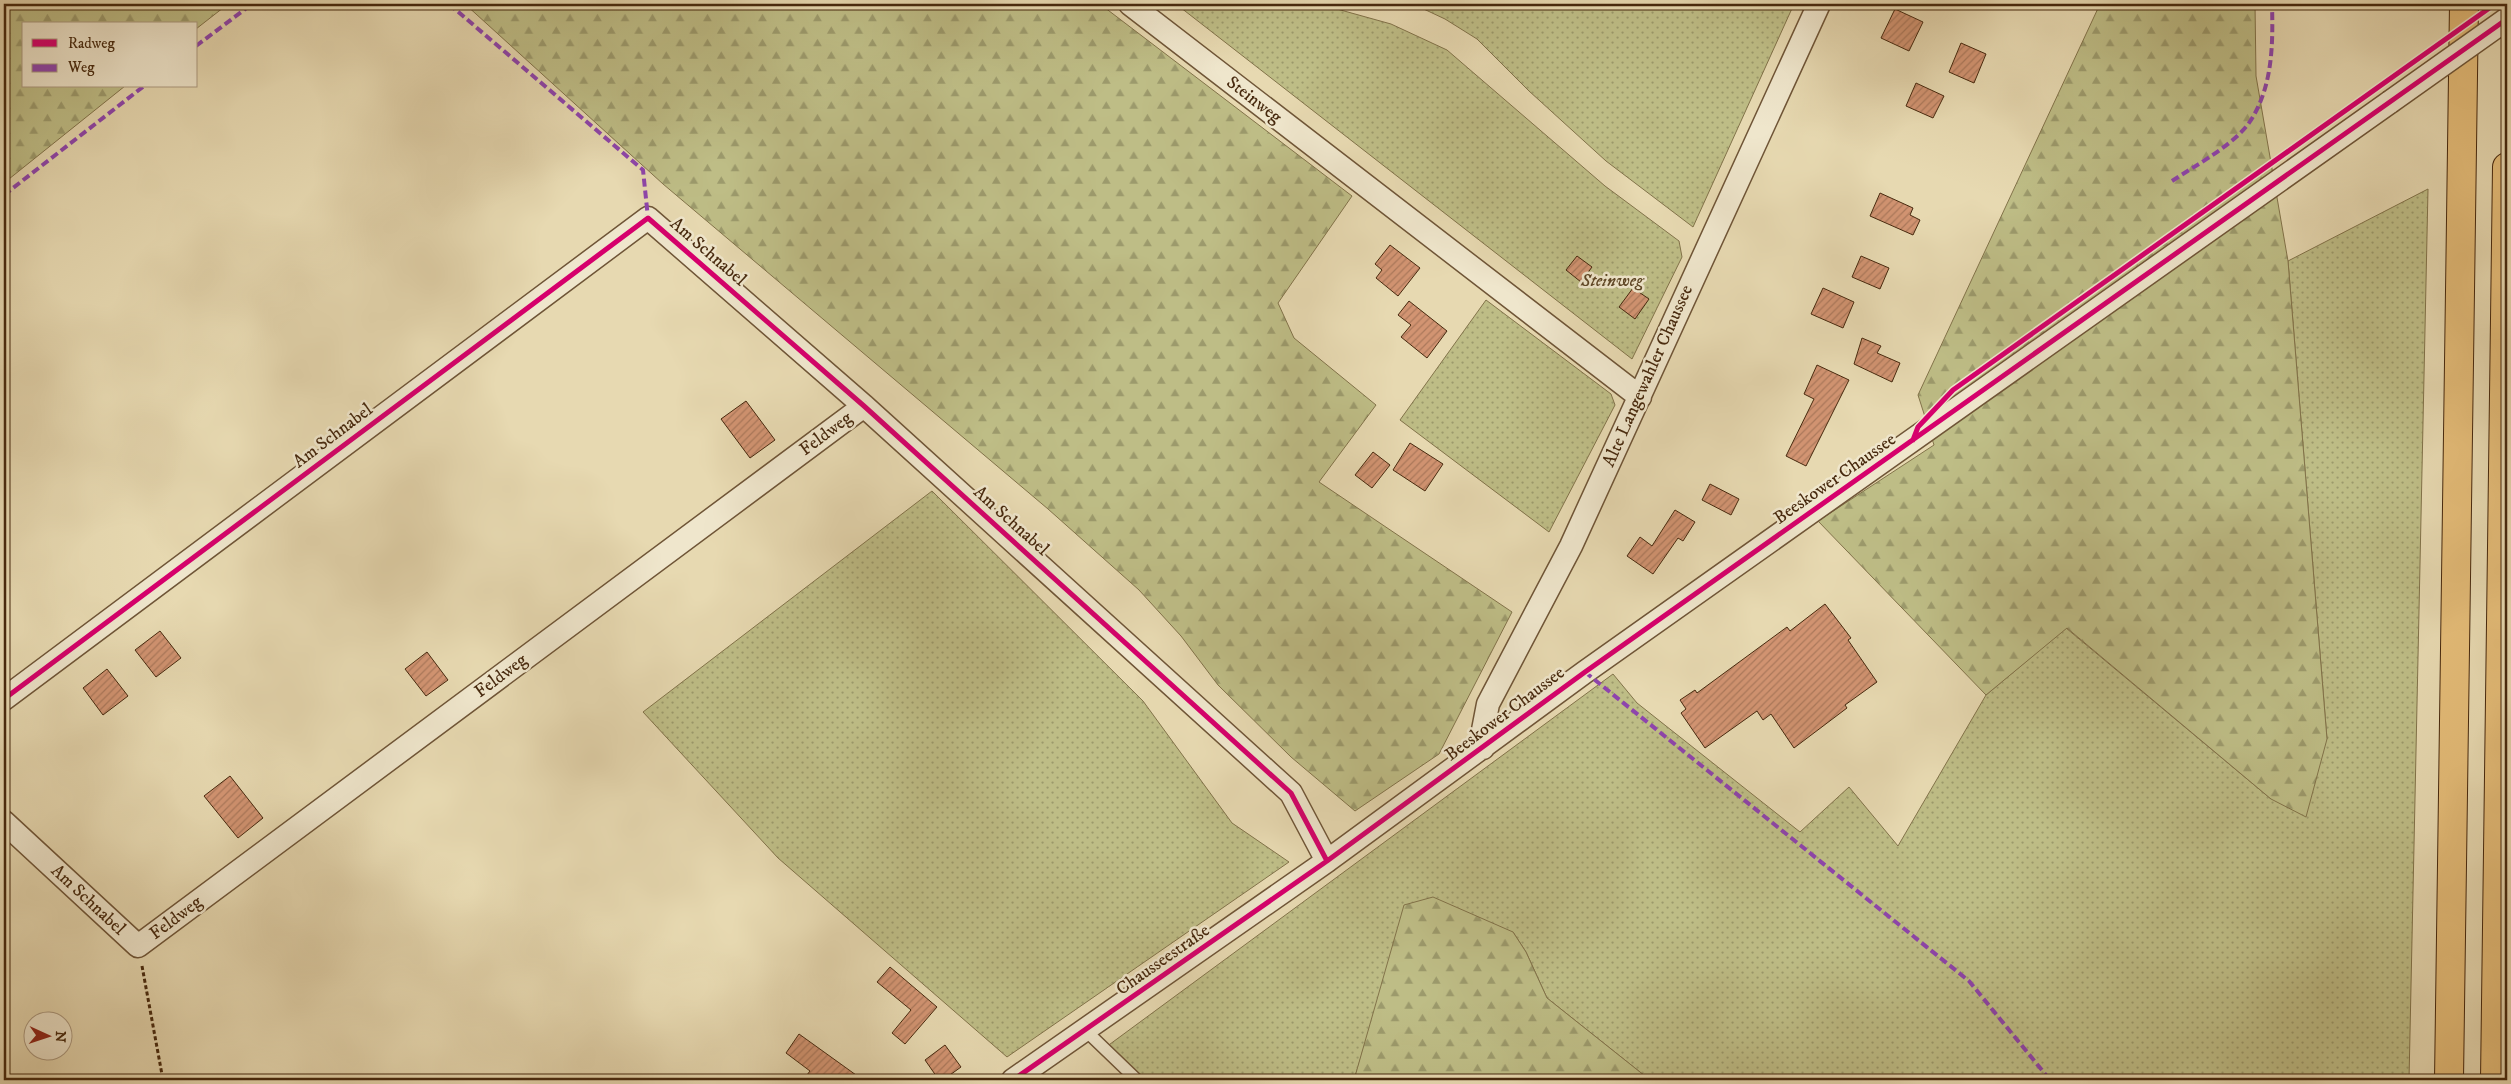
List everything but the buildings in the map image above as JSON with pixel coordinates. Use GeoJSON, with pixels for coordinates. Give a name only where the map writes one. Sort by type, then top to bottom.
{"type":"FeatureCollection","features":[{"type":"Feature","properties":{"kind":"highway"},"geometry":{"type":"LineString","coordinates":[[2449,1080],[2464,4]]}},
{"type":"Feature","properties":{"kind":"highway"},"geometry":{"type":"LineString","coordinates":[[2495,1080],[2507,166]]}},
{"type":"Feature","properties":{"kind":"street","name":"Steinweg"},"geometry":{"type":"LineString","coordinates":[[1130,4],[1640,397]]}},
{"type":"Feature","properties":{"kind":"street","name":"Alte Langewahler Chaussee"},"geometry":{"type":"LineString","coordinates":[[1483,748],[1483,730],[1488,704],[1571,546],[1819,4]]}},
{"type":"Feature","properties":{"kind":"street","name":"Beeskower Chaussee"},"geometry":{"type":"LineString","coordinates":[[1327,861],[1584,672],[2507,19]]}},
{"type":"Feature","properties":{"kind":"street","name":"Am Schnabel"},"geometry":{"type":"LineString","coordinates":[[4,699],[648,218],[864,406],[1291,794],[1327,861]]}},
{"type":"Feature","properties":{"kind":"street","name":"Feldweg"},"geometry":{"type":"LineString","coordinates":[[138,946],[864,406]]}},
{"type":"Feature","properties":{"kind":"street","name":"Am Schnabel"},"geometry":{"type":"LineString","coordinates":[[4,822],[138,946]]}},
{"type":"Feature","properties":{"kind":"street","name":"Chausseestraße"},"geometry":{"type":"LineString","coordinates":[[1013,1080],[1327,861]]}},
{"type":"Feature","properties":{"kind":"lane"},"geometry":{"type":"LineString","coordinates":[[1086,1030],[1137,1080]]}},
{"type":"Feature","properties":{"kind":"green space"},"geometry":{"type":"Polygon","coordinates":[[[4,4],[228,4],[198,27],[198,22],[22,22],[22,88],[123,88],[4,183],[4,4]]]}},
{"type":"Feature","properties":{"kind":"green space"},"geometry":{"type":"Polygon","coordinates":[[[465,4],[1100,4],[1352,196],[1278,303],[1294,338],[1376,405],[1319,482],[1512,612],[1439,754],[1355,811],[1291,757],[1218,685],[1181,636],[1139,590],[1048,509],[663,184],[465,4]]]}},
{"type":"Feature","properties":{"kind":"green space","name":"Steinweg"},"geometry":{"type":"Polygon","coordinates":[[[1176,4],[1331,4],[1337,9],[1391,24],[1447,50],[1605,186],[1679,241],[1682,257],[1632,359],[1176,4]]]}},
{"type":"Feature","properties":{"kind":"green space"},"geometry":{"type":"Polygon","coordinates":[[[1413,4],[1794,4],[1693,227],[1606,161],[1529,91],[1477,39],[1445,19],[1413,4]]]}},
{"type":"Feature","properties":{"kind":"green space"},"geometry":{"type":"Polygon","coordinates":[[[2100,4],[2255,4],[2256,76],[2288,261],[2327,739],[2306,817],[2271,799],[2067,628],[1986,695],[1818,521],[1934,445],[1918,395],[2100,4]]]}},
{"type":"Feature","properties":{"kind":"green space"},"geometry":{"type":"Polygon","coordinates":[[[2428,189],[2409,1080],[1650,1080],[1547,998],[1526,952],[1513,932],[1372,1021],[1354,1080],[1133,1080],[1102,1050],[1613,674],[1637,703],[1800,832],[1849,787],[1898,846],[1986,695],[2066,628],[2271,799],[2327,739],[2288,261],[2428,189]]]}},
{"type":"Feature","properties":{"kind":"green space"},"geometry":{"type":"Polygon","coordinates":[[[1486,300],[1611,394],[1615,405],[1549,532],[1400,420],[1486,300]]]}},
{"type":"Feature","properties":{"kind":"green space"},"geometry":{"type":"Polygon","coordinates":[[[932,491],[1143,701],[1232,823],[1289,862],[1007,1057],[778,858],[643,712],[932,491]]]}},
{"type":"Feature","properties":{"kind":"green space"},"geometry":{"type":"Polygon","coordinates":[[[1433,897],[1513,932],[1526,952],[1547,998],[1650,1080],[1354,1080],[1404,905],[1433,897]]]}},
{"type":"Feature","properties":{"kind":"marked path"},"geometry":{"type":"LineString","coordinates":[[198,44],[252,4]]}},
{"type":"Feature","properties":{"kind":"marked path"},"geometry":{"type":"LineString","coordinates":[[449,4],[643,170],[648,218]]}},
{"type":"Feature","properties":{"kind":"marked path"},"geometry":{"type":"LineString","coordinates":[[2172,181],[2226,146],[2251,120],[2264,93],[2268,78],[2272,49],[2272,4]]}},
{"type":"Feature","properties":{"kind":"marked path"},"geometry":{"type":"LineString","coordinates":[[4,195],[141,88]]}},
{"type":"Feature","properties":{"kind":"marked path"},"geometry":{"type":"LineString","coordinates":[[1585,672],[1969,981],[2050,1080]]}},
{"type":"Feature","properties":{"kind":"cycle path"},"geometry":{"type":"LineString","coordinates":[[1913,440],[1918,427],[1953,390],[2495,4]]}},
{"type":"Feature","properties":{"kind":"cycle path"},"geometry":{"type":"LineString","coordinates":[[1013,1080],[1327,861],[1585,672],[2507,19]]}},
{"type":"Feature","properties":{"kind":"cycle path"},"geometry":{"type":"LineString","coordinates":[[4,699],[648,218],[864,406],[1291,793],[1327,861]]}}]}
